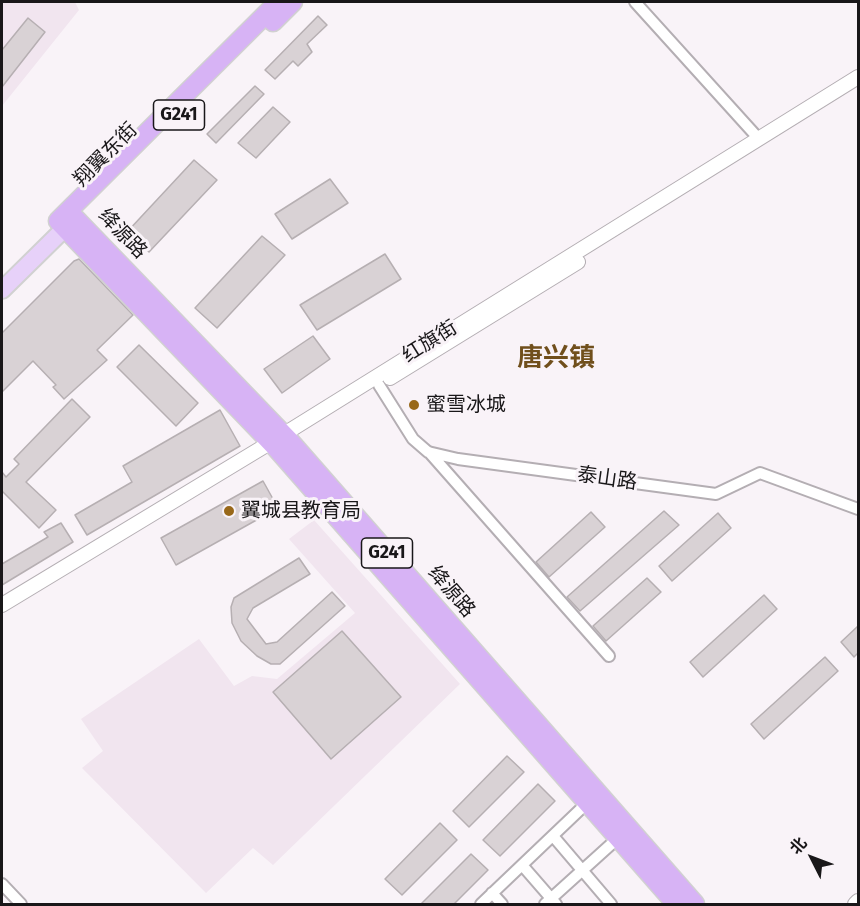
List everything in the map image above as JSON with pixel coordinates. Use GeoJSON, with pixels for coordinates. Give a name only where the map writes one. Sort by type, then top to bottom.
{"type":"FeatureCollection","features":[{"type":"Feature","properties":{"kind":"highway","name":"翔翼东街"},"geometry":{"type":"LineString","coordinates":[[66,220],[278,2]]}},
{"type":"Feature","properties":{"kind":"highway","name":"翔翼东街"},"geometry":{"type":"LineString","coordinates":[[66,220],[293,2]]}},
{"type":"Feature","properties":{"kind":"highway","name":"绛源路"},"geometry":{"type":"LineString","coordinates":[[66,220],[280,442],[695,904]]}},
{"type":"Feature","properties":{"kind":"highway","name":"绛源路"},"geometry":{"type":"LineString","coordinates":[[280,442],[676,904]]}},
{"type":"Feature","properties":{"kind":"main road","name":"红旗街"},"geometry":{"type":"LineString","coordinates":[[2,615],[858,77]]}},
{"type":"Feature","properties":{"kind":"main road","name":"红旗街"},"geometry":{"type":"LineString","coordinates":[[2,605],[379,385],[858,87]]}},
{"type":"Feature","properties":{"kind":"main road","name":"翔翼东街"},"geometry":{"type":"LineString","coordinates":[[2,276],[66,220]]}},
{"type":"Feature","properties":{"kind":"main road","name":"翔翼东街"},"geometry":{"type":"LineString","coordinates":[[2,290],[66,220]]}},
{"type":"Feature","properties":{"kind":"main road"},"geometry":{"type":"LineString","coordinates":[[855,904],[858,901]]}},
{"type":"Feature","properties":{"kind":"street"},"geometry":{"type":"LineString","coordinates":[[635,2],[759,139]]}},
{"type":"Feature","properties":{"kind":"street"},"geometry":{"type":"LineString","coordinates":[[379,385],[413,439],[428,452],[609,656]]}},
{"type":"Feature","properties":{"kind":"street","name":"泰山路"},"geometry":{"type":"LineString","coordinates":[[428,452],[458,459],[716,494],[760,473],[858,510]]}},
{"type":"Feature","properties":{"kind":"street"},"geometry":{"type":"LineString","coordinates":[[481,904],[587,802]]}},
{"type":"Feature","properties":{"kind":"street"},"geometry":{"type":"LineString","coordinates":[[553,836],[611,904]]}},
{"type":"Feature","properties":{"kind":"street"},"geometry":{"type":"LineString","coordinates":[[522,865],[551,903],[618,838]]}},
{"type":"Feature","properties":{"kind":"street"},"geometry":{"type":"LineString","coordinates":[[2,884],[21,904]]}},
{"type":"Feature","properties":{"kind":"street"},"geometry":{"type":"LineString","coordinates":[[492,893],[502,904]]}},
{"type":"Feature","properties":{"kind":"shaded area"},"geometry":{"type":"Polygon","coordinates":[[[2,2],[75,2],[79,10],[2,106],[2,2]]]}},
{"type":"Feature","properties":{"kind":"shaded area"},"geometry":{"type":"Polygon","coordinates":[[[314,520],[460,684],[273,865],[253,848],[206,893],[82,768],[103,751],[81,719],[199,639],[234,686],[252,676],[277,679],[355,613],[289,539],[314,520]]]}},
{"type":"Feature","properties":{"kind":"building"},"geometry":{"type":"Polygon","coordinates":[[[318,16],[327,25],[307,44],[312,52],[298,66],[293,61],[275,79],[265,70],[318,16]]]}},
{"type":"Feature","properties":{"kind":"building"},"geometry":{"type":"Polygon","coordinates":[[[28,18],[45,32],[2,87],[2,50],[28,18]]]}},
{"type":"Feature","properties":{"kind":"building"},"geometry":{"type":"Polygon","coordinates":[[[255,86],[264,94],[216,143],[207,134],[255,86]]]}},
{"type":"Feature","properties":{"kind":"building"},"geometry":{"type":"Polygon","coordinates":[[[273,107],[290,122],[256,158],[238,143],[273,107]]]}},
{"type":"Feature","properties":{"kind":"building"},"geometry":{"type":"Polygon","coordinates":[[[194,160],[217,180],[149,252],[127,232],[194,160]]]}},
{"type":"Feature","properties":{"kind":"building"},"geometry":{"type":"Polygon","coordinates":[[[330,179],[348,203],[292,239],[275,214],[330,179]]]}},
{"type":"Feature","properties":{"kind":"building"},"geometry":{"type":"Polygon","coordinates":[[[262,236],[285,255],[217,328],[195,308],[262,236]]]}},
{"type":"Feature","properties":{"kind":"building"},"geometry":{"type":"Polygon","coordinates":[[[385,254],[401,279],[317,330],[300,305],[385,254]]]}},
{"type":"Feature","properties":{"kind":"building"},"geometry":{"type":"Polygon","coordinates":[[[79,259],[133,315],[97,350],[107,360],[64,399],[53,387],[56,385],[33,361],[2,392],[2,333],[74,261],[79,259]]]}},
{"type":"Feature","properties":{"kind":"building"},"geometry":{"type":"Polygon","coordinates":[[[313,336],[330,359],[282,393],[264,369],[313,336]]]}},
{"type":"Feature","properties":{"kind":"building"},"geometry":{"type":"Polygon","coordinates":[[[139,345],[198,403],[176,426],[117,367],[139,345]]]}},
{"type":"Feature","properties":{"kind":"building"},"geometry":{"type":"Polygon","coordinates":[[[72,399],[90,417],[26,482],[56,510],[39,528],[2,491],[2,472],[6,477],[19,464],[14,459],[72,399]]]}},
{"type":"Feature","properties":{"kind":"building"},"geometry":{"type":"Polygon","coordinates":[[[220,410],[240,446],[87,535],[75,515],[132,482],[123,466],[220,410]]]}},
{"type":"Feature","properties":{"kind":"building"},"geometry":{"type":"Polygon","coordinates":[[[263,481],[278,508],[176,565],[161,538],[263,481]]]}},
{"type":"Feature","properties":{"kind":"building"},"geometry":{"type":"Polygon","coordinates":[[[664,511],[679,525],[580,611],[567,597],[664,511]]]}},
{"type":"Feature","properties":{"kind":"building"},"geometry":{"type":"Polygon","coordinates":[[[591,512],[605,527],[549,577],[536,562],[591,512]]]}},
{"type":"Feature","properties":{"kind":"building"},"geometry":{"type":"Polygon","coordinates":[[[718,513],[731,528],[672,581],[659,566],[718,513]]]}},
{"type":"Feature","properties":{"kind":"building"},"geometry":{"type":"Polygon","coordinates":[[[61,523],[73,542],[2,585],[2,564],[48,537],[44,532],[61,523]]]}},
{"type":"Feature","properties":{"kind":"building"},"geometry":{"type":"Polygon","coordinates":[[[299,558],[310,574],[253,608],[247,619],[266,644],[277,642],[332,592],[345,606],[280,664],[271,664],[257,656],[241,641],[232,623],[231,607],[234,598],[299,558]]]}},
{"type":"Feature","properties":{"kind":"building"},"geometry":{"type":"Polygon","coordinates":[[[647,578],[661,592],[606,641],[593,626],[647,578]]]}},
{"type":"Feature","properties":{"kind":"building"},"geometry":{"type":"Polygon","coordinates":[[[764,595],[777,609],[703,677],[690,662],[764,595]]]}},
{"type":"Feature","properties":{"kind":"building"},"geometry":{"type":"Polygon","coordinates":[[[858,626],[858,653],[854,657],[841,642],[858,626]]]}},
{"type":"Feature","properties":{"kind":"building"},"geometry":{"type":"Polygon","coordinates":[[[342,631],[401,697],[331,759],[273,692],[342,631]]]}},
{"type":"Feature","properties":{"kind":"building"},"geometry":{"type":"Polygon","coordinates":[[[825,657],[838,671],[764,739],[751,724],[825,657]]]}},
{"type":"Feature","properties":{"kind":"building"},"geometry":{"type":"Polygon","coordinates":[[[507,756],[524,772],[469,827],[453,811],[507,756]]]}},
{"type":"Feature","properties":{"kind":"building"},"geometry":{"type":"Polygon","coordinates":[[[538,784],[555,801],[500,856],[483,840],[538,784]]]}},
{"type":"Feature","properties":{"kind":"building"},"geometry":{"type":"Polygon","coordinates":[[[440,823],[457,840],[402,895],[385,879],[440,823]]]}},
{"type":"Feature","properties":{"kind":"building"},"geometry":{"type":"Polygon","coordinates":[[[471,854],[488,870],[454,904],[421,904],[471,854]]]}},
{"type":"Feature","properties":{"kind":"place","name":"蜜雪冰城"},"geometry":{"type":"Point","coordinates":[414,405]}},
{"type":"Feature","properties":{"kind":"place","name":"翼城县教育局"},"geometry":{"type":"Point","coordinates":[229,511]}},
{"type":"Feature","properties":{"kind":"district","name":"唐兴镇"},"geometry":{"type":"Point","coordinates":[556,359]}}]}
